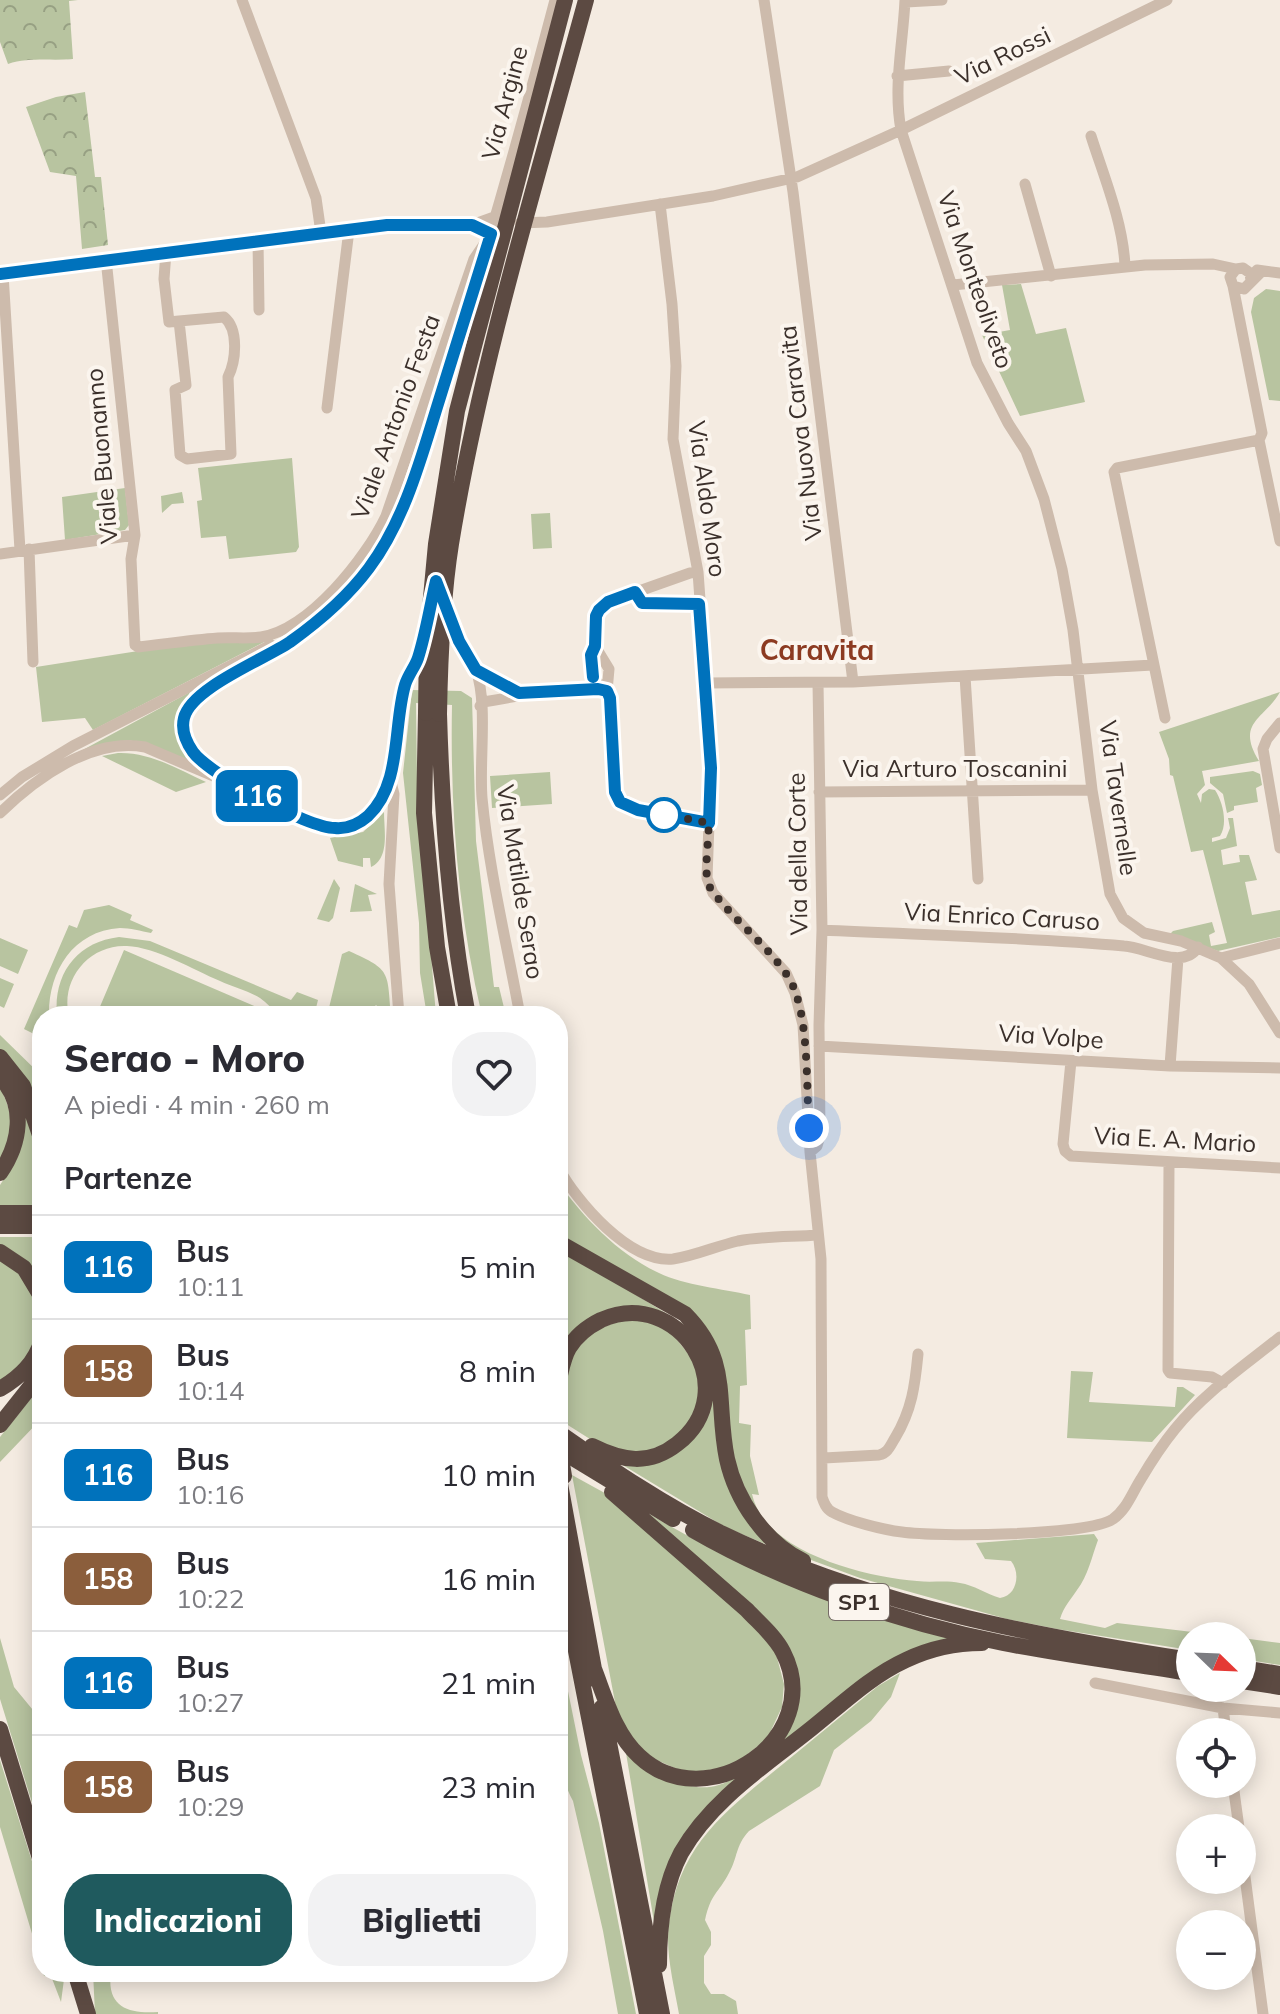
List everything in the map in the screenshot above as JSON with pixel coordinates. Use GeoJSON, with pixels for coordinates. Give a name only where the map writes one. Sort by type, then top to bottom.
{"type":"FeatureCollection","features":[{"type":"Feature","properties":{"kind":"highway"},"geometry":{"type":"LineString","coordinates":[[467,1006],[459,970],[441,812],[427,640],[436,544],[457,411],[565,0]]}},
{"type":"Feature","properties":{"kind":"highway"},"geometry":{"type":"LineString","coordinates":[[447,1006],[437,947],[424,813],[450,547],[475,414],[586,0]]}},
{"type":"Feature","properties":{"kind":"highway"},"geometry":{"type":"LineString","coordinates":[[0,1057],[23,1086],[32,1112]]}},
{"type":"Feature","properties":{"kind":"highway"},"geometry":{"type":"LineString","coordinates":[[0,1077],[14,1098],[18,1124],[12,1156],[0,1173]]}},
{"type":"Feature","properties":{"kind":"highway"},"geometry":{"type":"LineString","coordinates":[[0,1213],[32,1213]]}},
{"type":"Feature","properties":{"kind":"highway"},"geometry":{"type":"LineString","coordinates":[[0,1226],[32,1226]]}},
{"type":"Feature","properties":{"kind":"highway"},"geometry":{"type":"LineString","coordinates":[[568,1248],[685,1314],[702,1330],[719,1370],[727,1459],[731,1472],[746,1507],[766,1533],[795,1557],[905,1603]]}},
{"type":"Feature","properties":{"kind":"highway"},"geometry":{"type":"LineString","coordinates":[[0,1252],[24,1268],[32,1281]]}},
{"type":"Feature","properties":{"kind":"highway"},"geometry":{"type":"LineString","coordinates":[[568,1352],[578,1336],[609,1317],[633,1313],[662,1320],[688,1338],[702,1363],[706,1394],[699,1417],[685,1438],[670,1450],[652,1458],[634,1460],[614,1456],[568,1431]]}},
{"type":"Feature","properties":{"kind":"highway"},"geometry":{"type":"LineString","coordinates":[[0,1389],[29,1367],[32,1361]]}},
{"type":"Feature","properties":{"kind":"highway"},"geometry":{"type":"LineString","coordinates":[[0,1425],[32,1385]]}},
{"type":"Feature","properties":{"kind":"highway","name":"SP1"},"geometry":{"type":"LineString","coordinates":[[568,1439],[638,1485],[724,1535],[831,1580],[969,1620],[1048,1637],[1176,1658]]}},
{"type":"Feature","properties":{"kind":"highway","name":"SP1"},"geometry":{"type":"LineString","coordinates":[[568,1456],[716,1543],[787,1577],[902,1616],[1001,1642],[1176,1671]]}},
{"type":"Feature","properties":{"kind":"highway"},"geometry":{"type":"LineString","coordinates":[[584,1467],[767,1630],[783,1652],[792,1679],[791,1706],[776,1738],[757,1760],[722,1776],[692,1779],[660,1771],[632,1749],[612,1716],[594,1669]]}},
{"type":"Feature","properties":{"kind":"highway"},"geometry":{"type":"LineString","coordinates":[[568,1527],[656,2010]]}},
{"type":"Feature","properties":{"kind":"highway"},"geometry":{"type":"LineString","coordinates":[[568,1611],[601,1782],[656,2010]]}},
{"type":"Feature","properties":{"kind":"highway"},"geometry":{"type":"LineString","coordinates":[[656,2010],[661,1917],[671,1876],[690,1837],[718,1806],[864,1686],[894,1666],[941,1648],[1001,1642]]}},
{"type":"Feature","properties":{"kind":"highway"},"geometry":{"type":"LineString","coordinates":[[568,1660],[590,1760],[601,1782]]}},
{"type":"Feature","properties":{"kind":"highway"},"geometry":{"type":"LineString","coordinates":[[1256,1670],[1280,1674]]}},
{"type":"Feature","properties":{"kind":"highway"},"geometry":{"type":"LineString","coordinates":[[1256,1683],[1280,1687]]}},
{"type":"Feature","properties":{"kind":"highway"},"geometry":{"type":"LineString","coordinates":[[0,1729],[32,1833]]}},
{"type":"Feature","properties":{"kind":"highway"},"geometry":{"type":"LineString","coordinates":[[78,1982],[87,2010]]}},
{"type":"Feature","properties":{"kind":"street"},"geometry":{"type":"LineString","coordinates":[[242,0],[316,198],[321,233]]}},
{"type":"Feature","properties":{"kind":"street","name":"Via Argine"},"geometry":{"type":"LineString","coordinates":[[491,234],[555,0]]}},
{"type":"Feature","properties":{"kind":"street"},"geometry":{"type":"LineString","coordinates":[[0,813],[16,798],[86,754],[127,745],[145,747],[320,826],[335,828],[359,823],[381,800],[390,775],[406,683],[418,660],[436,581],[439,546],[463,412],[517,221],[572,0]]}},
{"type":"Feature","properties":{"kind":"street","name":"Via Nuova Caravita"},"geometry":{"type":"LineString","coordinates":[[764,0],[790,179],[853,682]]}},
{"type":"Feature","properties":{"kind":"street"},"geometry":{"type":"LineString","coordinates":[[906,1],[942,0]]}},
{"type":"Feature","properties":{"kind":"street","name":"Via Rossi"},"geometry":{"type":"LineString","coordinates":[[517,221],[547,222],[713,196],[790,179],[901,130],[1167,0]]}},
{"type":"Feature","properties":{"kind":"street","name":"Via Monteoliveto"},"geometry":{"type":"LineString","coordinates":[[906,1],[897,76],[901,130],[977,363],[1001,412],[1026,451],[1044,499],[1062,569],[1078,670]]}},
{"type":"Feature","properties":{"kind":"street"},"geometry":{"type":"LineString","coordinates":[[897,76],[949,71]]}},
{"type":"Feature","properties":{"kind":"street"},"geometry":{"type":"LineString","coordinates":[[1091,136],[1121,238],[1125,266]]}},
{"type":"Feature","properties":{"kind":"street"},"geometry":{"type":"LineString","coordinates":[[1025,184],[1051,276]]}},
{"type":"Feature","properties":{"kind":"street","name":"Via Aldo Moro"},"geometry":{"type":"LineString","coordinates":[[660,204],[676,366],[673,439],[698,572],[706,683],[711,768],[706,870],[709,886],[786,973],[803,1025],[810,1152],[821,1259],[822,1497],[825,1506],[831,1512],[859,1521],[915,1534],[1020,1533],[1083,1528],[1103,1523],[1119,1514],[1177,1427],[1223,1383]]}},
{"type":"Feature","properties":{"kind":"street"},"geometry":{"type":"LineString","coordinates":[[33,662],[1,274],[387,225],[472,225],[497,216]]}},
{"type":"Feature","properties":{"kind":"street"},"geometry":{"type":"LineString","coordinates":[[246,790],[194,754],[183,728],[185,714],[198,697],[290,642],[369,568],[397,520],[426,443],[491,234],[472,225]]}},
{"type":"Feature","properties":{"kind":"street"},"geometry":{"type":"LineString","coordinates":[[327,408],[349,230]]}},
{"type":"Feature","properties":{"kind":"street","name":"Viale Antonio Festa"},"geometry":{"type":"LineString","coordinates":[[138,647],[219,638],[261,637],[279,631],[323,600],[351,571],[375,539],[386,516],[474,259],[491,234]]}},
{"type":"Feature","properties":{"kind":"street"},"geometry":{"type":"LineString","coordinates":[[258,240],[259,310]]}},
{"type":"Feature","properties":{"kind":"street"},"geometry":{"type":"LineString","coordinates":[[166,252],[164,279],[169,322],[179,321],[224,317],[233,329],[234,366],[228,377],[231,454],[187,459],[180,455],[175,390],[186,385],[179,321]]}},
{"type":"Feature","properties":{"kind":"street","name":"Viale Buonanno"},"geometry":{"type":"LineString","coordinates":[[106,259],[135,535],[131,559],[135,645],[138,647]]}},
{"type":"Feature","properties":{"kind":"street"},"geometry":{"type":"LineString","coordinates":[[953,285],[1125,266],[1213,264],[1241,282],[1262,433],[1259,440],[1280,541]]}},
{"type":"Feature","properties":{"kind":"street"},"geometry":{"type":"LineString","coordinates":[[1241,282],[1262,271],[1280,273]]}},
{"type":"Feature","properties":{"kind":"street"},"geometry":{"type":"LineString","coordinates":[[1165,718],[1115,470],[1259,440]]}},
{"type":"Feature","properties":{"kind":"street"},"geometry":{"type":"LineString","coordinates":[[0,554],[135,535]]}},
{"type":"Feature","properties":{"kind":"street"},"geometry":{"type":"LineString","coordinates":[[698,572],[676,577],[603,605],[596,616],[591,671],[610,698],[615,792],[620,802],[638,810],[709,823]]}},
{"type":"Feature","properties":{"kind":"street"},"geometry":{"type":"LineString","coordinates":[[436,581],[459,641],[476,670],[519,693]]}},
{"type":"Feature","properties":{"kind":"street"},"geometry":{"type":"LineString","coordinates":[[0,795],[22,777],[73,746],[311,624]]}},
{"type":"Feature","properties":{"kind":"street"},"geometry":{"type":"LineString","coordinates":[[706,683],[853,682],[1153,665]]}},
{"type":"Feature","properties":{"kind":"street","name":"Via Matilde Serao"},"geometry":{"type":"LineString","coordinates":[[476,670],[485,822],[518,1006]]}},
{"type":"Feature","properties":{"kind":"street","name":"Via Tavernelle"},"geometry":{"type":"LineString","coordinates":[[1078,670],[1092,790],[1110,894],[1123,918],[1144,933],[1198,947],[1221,958],[1249,984],[1280,1033]]}},
{"type":"Feature","properties":{"kind":"street"},"geometry":{"type":"LineString","coordinates":[[965,676],[975,793],[978,879]]}},
{"type":"Feature","properties":{"kind":"street","name":"Via della Corte"},"geometry":{"type":"LineString","coordinates":[[810,1152],[817,1146],[820,1136],[822,930],[818,683]]}},
{"type":"Feature","properties":{"kind":"street"},"geometry":{"type":"LineString","coordinates":[[480,706],[483,702],[519,693],[607,691]]}},
{"type":"Feature","properties":{"kind":"street"},"geometry":{"type":"LineString","coordinates":[[1280,723],[1263,749],[1280,848]]}},
{"type":"Feature","properties":{"kind":"street"},"geometry":{"type":"LineString","coordinates":[[390,775],[394,794],[389,884],[398,1006]]}},
{"type":"Feature","properties":{"kind":"street","name":"Via Arturo Toscanini"},"geometry":{"type":"LineString","coordinates":[[819,792],[1092,790]]}},
{"type":"Feature","properties":{"kind":"street","name":"Via Enrico Caruso"},"geometry":{"type":"LineString","coordinates":[[822,930],[1127,946],[1178,958]]}},
{"type":"Feature","properties":{"kind":"street"},"geometry":{"type":"LineString","coordinates":[[1221,958],[1280,943]]}},
{"type":"Feature","properties":{"kind":"street"},"geometry":{"type":"LineString","coordinates":[[1170,1066],[1178,958],[1193,954],[1198,947]]}},
{"type":"Feature","properties":{"kind":"street"},"geometry":{"type":"LineString","coordinates":[[803,1025],[819,1025]]}},
{"type":"Feature","properties":{"kind":"street","name":"Via Volpe"},"geometry":{"type":"LineString","coordinates":[[819,1046],[1170,1066],[1280,1068]]}},
{"type":"Feature","properties":{"kind":"street","name":"Via E. A. Mario"},"geometry":{"type":"LineString","coordinates":[[1071,1061],[1063,1144],[1068,1154],[1075,1157],[1280,1168]]}},
{"type":"Feature","properties":{"kind":"street"},"geometry":{"type":"LineString","coordinates":[[1169,1163],[1168,1370],[1212,1377],[1223,1383],[1280,1337]]}},
{"type":"Feature","properties":{"kind":"street"},"geometry":{"type":"LineString","coordinates":[[568,1182],[580,1199],[620,1239],[653,1258],[683,1257],[750,1239],[818,1235]]}},
{"type":"Feature","properties":{"kind":"street"},"geometry":{"type":"LineString","coordinates":[[824,1458],[879,1455],[887,1451],[913,1400],[918,1354]]}},
{"type":"Feature","properties":{"kind":"street"},"geometry":{"type":"LineString","coordinates":[[1095,1683],[1223,1708],[1280,1713]]}},
{"type":"Feature","properties":{"kind":"street"},"geometry":{"type":"LineString","coordinates":[[1223,1708],[1224,1718]]}},
{"type":"Feature","properties":{"kind":"street"},"geometry":{"type":"LineString","coordinates":[[1247,1894],[1263,2014]]}},
{"type":"Feature","properties":{"kind":"green space"},"geometry":{"type":"Polygon","coordinates":[[[0,0],[78,0],[69,1],[73,59],[8,64],[0,42],[0,0]]]}},
{"type":"Feature","properties":{"kind":"green space"},"geometry":{"type":"Polygon","coordinates":[[[85,92],[95,177],[101,177],[108,245],[82,249],[76,176],[50,172],[26,107],[85,92]]]}},
{"type":"Feature","properties":{"kind":"green space"},"geometry":{"type":"Polygon","coordinates":[[[1021,284],[1036,334],[1066,328],[1085,402],[1020,416],[982,335],[1010,330],[1002,285],[1021,284]]]}},
{"type":"Feature","properties":{"kind":"green space"},"geometry":{"type":"Polygon","coordinates":[[[1266,289],[1280,291],[1280,401],[1269,400],[1251,312],[1254,298],[1266,289]]]}},
{"type":"Feature","properties":{"kind":"green space"},"geometry":{"type":"Polygon","coordinates":[[[292,458],[299,547],[296,552],[229,559],[226,536],[201,538],[197,501],[202,500],[198,468],[292,458]]]}},
{"type":"Feature","properties":{"kind":"green space"},"geometry":{"type":"Polygon","coordinates":[[[125,488],[129,525],[125,530],[65,540],[62,497],[125,488]]]}},
{"type":"Feature","properties":{"kind":"green space"},"geometry":{"type":"Polygon","coordinates":[[[182,492],[184,503],[172,504],[162,513],[161,496],[182,492]]]}},
{"type":"Feature","properties":{"kind":"green space"},"geometry":{"type":"Polygon","coordinates":[[[550,513],[552,548],[533,549],[531,514],[550,513]]]}},
{"type":"Feature","properties":{"kind":"green space"},"geometry":{"type":"Polygon","coordinates":[[[268,640],[93,730],[85,718],[42,722],[36,667],[183,644],[268,640]]]}},
{"type":"Feature","properties":{"kind":"green space"},"geometry":{"type":"Polygon","coordinates":[[[412,690],[461,691],[472,698],[476,841],[494,987],[499,987],[504,1006],[480,1006],[467,939],[454,823],[452,705],[416,703],[417,778],[435,1006],[425,1006],[420,973],[419,923],[403,773],[412,690]]]}},
{"type":"Feature","properties":{"kind":"green space"},"geometry":{"type":"Polygon","coordinates":[[[190,692],[178,728],[182,745],[196,763],[140,742],[115,742],[79,752],[190,692]]]}},
{"type":"Feature","properties":{"kind":"green space"},"geometry":{"type":"Polygon","coordinates":[[[1280,692],[1251,729],[1252,748],[1259,761],[1202,771],[1205,785],[1197,794],[1201,803],[1202,794],[1209,789],[1215,790],[1224,813],[1220,836],[1212,838],[1212,842],[1226,838],[1230,828],[1228,818],[1233,818],[1237,846],[1221,850],[1223,865],[1240,862],[1239,855],[1249,855],[1257,880],[1245,882],[1252,915],[1280,910],[1280,937],[1218,951],[1170,934],[1212,922],[1215,932],[1209,935],[1211,946],[1227,943],[1203,850],[1191,852],[1173,776],[1170,775],[1169,759],[1159,732],[1280,692]]]}},
{"type":"Feature","properties":{"kind":"green space"},"geometry":{"type":"Polygon","coordinates":[[[118,753],[153,758],[206,782],[176,792],[102,756],[118,753]]]}},
{"type":"Feature","properties":{"kind":"green space"},"geometry":{"type":"Polygon","coordinates":[[[1253,771],[1260,774],[1262,785],[1256,788],[1258,802],[1234,806],[1234,810],[1227,813],[1223,794],[1210,783],[1210,777],[1253,771]]]}},
{"type":"Feature","properties":{"kind":"green space"},"geometry":{"type":"Polygon","coordinates":[[[550,772],[552,804],[492,808],[490,776],[550,772]]]}},
{"type":"Feature","properties":{"kind":"green space"},"geometry":{"type":"Polygon","coordinates":[[[384,812],[385,843],[377,863],[371,867],[370,858],[363,858],[363,867],[338,861],[330,838],[363,832],[384,812]]]}},
{"type":"Feature","properties":{"kind":"green space"},"geometry":{"type":"Polygon","coordinates":[[[334,879],[340,888],[333,918],[329,922],[317,919],[334,879]]]}},
{"type":"Feature","properties":{"kind":"green space"},"geometry":{"type":"Polygon","coordinates":[[[355,884],[377,894],[368,895],[372,911],[350,912],[355,884]]]}},
{"type":"Feature","properties":{"kind":"green space"},"geometry":{"type":"Polygon","coordinates":[[[109,905],[132,915],[130,920],[153,930],[151,933],[120,928],[89,937],[76,946],[58,970],[50,1006],[34,1006],[69,925],[77,928],[84,910],[109,905]]]}},
{"type":"Feature","properties":{"kind":"green space"},"geometry":{"type":"Polygon","coordinates":[[[119,937],[150,941],[291,1000],[297,992],[318,1000],[316,1006],[269,1006],[251,993],[162,955],[127,946],[113,947],[90,958],[73,978],[67,1006],[57,1006],[59,987],[71,963],[80,953],[104,940],[119,937]]]}},
{"type":"Feature","properties":{"kind":"green space"},"geometry":{"type":"Polygon","coordinates":[[[0,938],[28,950],[18,974],[0,966],[0,938]]]}},
{"type":"Feature","properties":{"kind":"green space"},"geometry":{"type":"Polygon","coordinates":[[[124,950],[254,1006],[100,1006],[124,950]]]}},
{"type":"Feature","properties":{"kind":"green space"},"geometry":{"type":"Polygon","coordinates":[[[349,951],[380,968],[387,981],[390,1006],[329,1006],[342,954],[349,951]]]}},
{"type":"Feature","properties":{"kind":"green space"},"geometry":{"type":"Polygon","coordinates":[[[0,978],[14,984],[4,1008],[0,1006],[0,978]]]}},
{"type":"Feature","properties":{"kind":"green space"},"geometry":{"type":"Polygon","coordinates":[[[32,1011],[32,1033],[24,1029],[32,1011]]]}},
{"type":"Feature","properties":{"kind":"green space"},"geometry":{"type":"Polygon","coordinates":[[[0,1035],[32,1066],[32,1094],[22,1073],[0,1050],[0,1035]]]}},
{"type":"Feature","properties":{"kind":"green space"},"geometry":{"type":"Polygon","coordinates":[[[6,1068],[32,1131],[32,1206],[0,1207],[0,1185],[17,1159],[22,1142],[6,1068]]]}},
{"type":"Feature","properties":{"kind":"green space"},"geometry":{"type":"Polygon","coordinates":[[[0,1087],[9,1109],[10,1126],[0,1166],[0,1087]]]}},
{"type":"Feature","properties":{"kind":"green space"},"geometry":{"type":"Polygon","coordinates":[[[568,1195],[603,1234],[644,1265],[680,1281],[750,1295],[751,1329],[745,1330],[747,1385],[740,1386],[739,1423],[751,1425],[750,1456],[759,1495],[752,1494],[761,1515],[776,1532],[820,1558],[846,1567],[896,1579],[960,1583],[1000,1598],[1014,1589],[1014,1566],[1011,1561],[985,1559],[976,1543],[1094,1534],[1098,1540],[1087,1572],[1060,1619],[1105,1628],[1117,1623],[1176,1630],[1176,1648],[1007,1619],[860,1578],[803,1557],[784,1544],[755,1512],[734,1466],[708,1336],[568,1242],[568,1195]]]}},
{"type":"Feature","properties":{"kind":"green space"},"geometry":{"type":"Polygon","coordinates":[[[0,1237],[32,1237],[32,1268],[29,1264],[0,1245],[0,1237]]]}},
{"type":"Feature","properties":{"kind":"green space"},"geometry":{"type":"Polygon","coordinates":[[[568,1253],[682,1323],[704,1346],[722,1458],[770,1546],[725,1527],[621,1464],[642,1464],[706,1412],[688,1333],[612,1312],[568,1355],[568,1253]]]}},
{"type":"Feature","properties":{"kind":"green space"},"geometry":{"type":"Polygon","coordinates":[[[0,1256],[22,1275],[32,1291],[32,1350],[19,1367],[0,1382],[0,1256]]]}},
{"type":"Feature","properties":{"kind":"green space"},"geometry":{"type":"Polygon","coordinates":[[[628,1318],[667,1327],[697,1365],[699,1404],[679,1438],[638,1455],[601,1446],[568,1425],[568,1361],[590,1332],[628,1318]]]}},
{"type":"Feature","properties":{"kind":"green space"},"geometry":{"type":"Polygon","coordinates":[[[1071,1371],[1093,1372],[1089,1402],[1175,1407],[1177,1387],[1183,1387],[1195,1395],[1152,1442],[1067,1438],[1071,1371]]]}},
{"type":"Feature","properties":{"kind":"green space"},"geometry":{"type":"Polygon","coordinates":[[[32,1397],[32,1428],[0,1462],[0,1437],[32,1397]]]}},
{"type":"Feature","properties":{"kind":"green space"},"geometry":{"type":"Polygon","coordinates":[[[572,1475],[612,1497],[762,1631],[775,1650],[784,1684],[782,1707],[767,1739],[731,1767],[686,1773],[643,1754],[618,1718],[572,1475]]]}},
{"type":"Feature","properties":{"kind":"green space"},"geometry":{"type":"Polygon","coordinates":[[[643,1510],[759,1572],[839,1604],[966,1640],[897,1662],[703,1818],[655,1928],[625,1747],[684,1784],[700,1787],[728,1782],[752,1765],[784,1734],[787,1652],[643,1510]]]}},
{"type":"Feature","properties":{"kind":"green space"},"geometry":{"type":"Polygon","coordinates":[[[0,1638],[14,1687],[32,1709],[32,1803],[0,1699],[0,1638]]]}},
{"type":"Feature","properties":{"kind":"green space"},"geometry":{"type":"Polygon","coordinates":[[[1256,1640],[1280,1643],[1280,1665],[1256,1661],[1256,1640]]]}},
{"type":"Feature","properties":{"kind":"green space"},"geometry":{"type":"Polygon","coordinates":[[[900,1673],[891,1697],[871,1721],[834,1750],[820,1786],[744,1836],[729,1873],[710,1904],[705,1920],[711,1932],[711,1945],[704,1956],[704,1983],[711,1994],[724,1994],[736,2001],[738,2014],[679,2014],[669,1957],[669,1923],[674,1895],[694,1850],[743,1798],[878,1686],[900,1673]]]}},
{"type":"Feature","properties":{"kind":"green space"},"geometry":{"type":"Polygon","coordinates":[[[568,1691],[599,1823],[636,2014],[618,2014],[603,1931],[568,1790],[568,1691]]]}},
{"type":"Feature","properties":{"kind":"green space"},"geometry":{"type":"Polygon","coordinates":[[[0,1760],[32,1861],[32,1934],[0,1827],[0,1760]]]}},
{"type":"Feature","properties":{"kind":"green space"},"geometry":{"type":"Polygon","coordinates":[[[53,1982],[64,1982],[61,2002],[53,1982]]]}},
{"type":"Feature","properties":{"kind":"green space"},"geometry":{"type":"Polygon","coordinates":[[[93,1982],[110,1982],[112,1993],[121,2006],[137,2012],[158,2012],[158,2014],[95,2014],[93,1982]]]}},
{"type":"Feature","properties":{"kind":"bus line","name":"116"},"geometry":{"type":"LineString","coordinates":[[0,274],[387,225],[472,225],[491,234],[412,484],[385,543],[352,587],[290,642],[198,697],[185,714],[183,728],[194,754],[246,790],[320,826],[349,827],[359,823],[381,800],[390,775],[401,704],[406,683],[418,660],[436,581],[459,641],[476,670],[519,693],[607,691],[610,698],[615,792],[620,802],[638,810],[709,823],[711,768],[699,604],[642,603],[635,592],[603,605],[596,616],[595,646],[591,655],[593,677]]}},
{"type":"Feature","properties":{"kind":"district","name":"Caravita"},"geometry":{"type":"Point","coordinates":[817,650]}},
{"type":"Feature","properties":{"kind":"route"},"geometry":{"type":"LineString","coordinates":[[664,815],[709,823],[706,870],[709,886],[792,983],[803,1032],[809,1128]]}}]}
